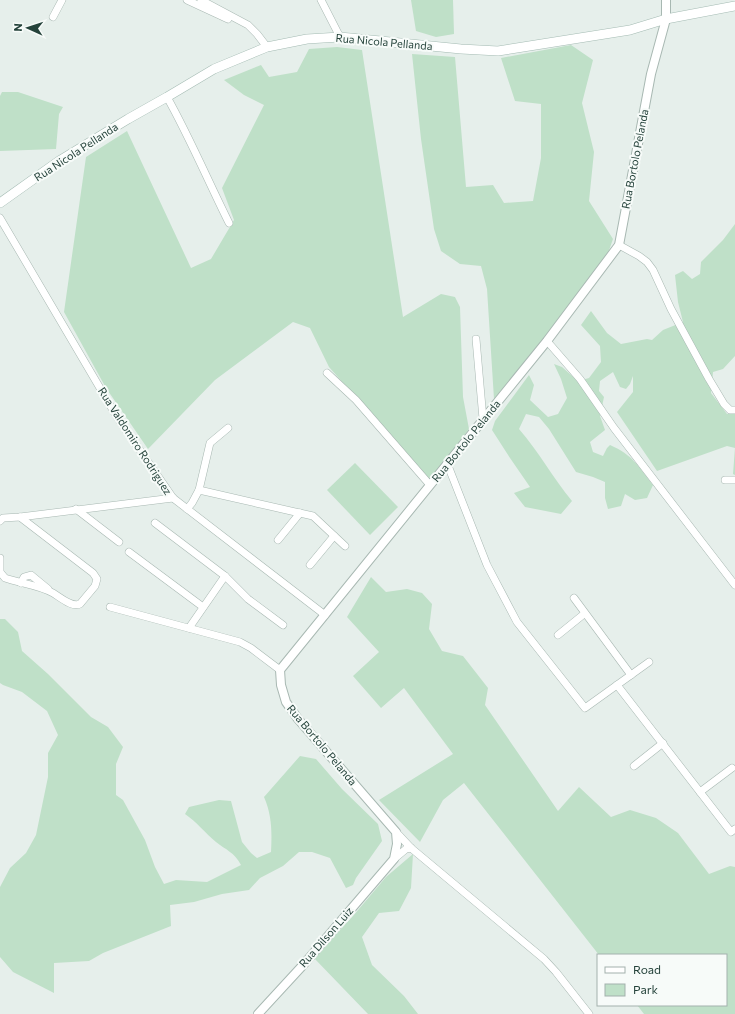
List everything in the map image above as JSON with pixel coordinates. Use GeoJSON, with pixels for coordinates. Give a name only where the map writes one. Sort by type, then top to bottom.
{"type":"FeatureCollection","features":[{"type":"Feature","properties":{"kind":"main road","name":"Rua Nicola Pellanda"},"geometry":{"type":"LineString","coordinates":[[0,203],[59,161],[128,119],[214,69],[266,47],[307,39],[340,37],[461,49],[498,51],[630,30],[666,19],[735,6]]}},
{"type":"Feature","properties":{"kind":"street"},"geometry":{"type":"LineString","coordinates":[[52,16],[62,0]]}},
{"type":"Feature","properties":{"kind":"street"},"geometry":{"type":"LineString","coordinates":[[187,0],[248,25],[256,32],[266,47]]}},
{"type":"Feature","properties":{"kind":"street"},"geometry":{"type":"LineString","coordinates":[[201,0],[234,20]]}},
{"type":"Feature","properties":{"kind":"street"},"geometry":{"type":"LineString","coordinates":[[321,0],[340,37]]}},
{"type":"Feature","properties":{"kind":"street","name":"Rua Bortolo Pelanda"},"geometry":{"type":"LineString","coordinates":[[589,1014],[544,959],[411,848],[396,832],[298,719],[286,702],[280,670],[547,341],[618,245],[651,74],[666,19],[666,0]]}},
{"type":"Feature","properties":{"kind":"street"},"geometry":{"type":"LineString","coordinates":[[167,97],[184,128],[229,223]]}},
{"type":"Feature","properties":{"kind":"street","name":"Rua Valdomiro Rodriguez"},"geometry":{"type":"LineString","coordinates":[[0,218],[117,417],[172,498],[325,614]]}},
{"type":"Feature","properties":{"kind":"street"},"geometry":{"type":"LineString","coordinates":[[618,245],[639,256],[647,262],[653,270],[671,308],[724,404],[730,410],[735,410]]}},
{"type":"Feature","properties":{"kind":"street"},"geometry":{"type":"LineString","coordinates":[[476,339],[483,419]]}},
{"type":"Feature","properties":{"kind":"street"},"geometry":{"type":"LineString","coordinates":[[547,341],[580,379],[614,428],[735,585]]}},
{"type":"Feature","properties":{"kind":"street"},"geometry":{"type":"LineString","coordinates":[[327,373],[356,400],[430,485]]}},
{"type":"Feature","properties":{"kind":"street"},"geometry":{"type":"LineString","coordinates":[[187,509],[199,490],[210,443],[228,428]]}},
{"type":"Feature","properties":{"kind":"street"},"geometry":{"type":"LineString","coordinates":[[447,463],[487,565],[517,622],[586,708],[648,662]]}},
{"type":"Feature","properties":{"kind":"street"},"geometry":{"type":"LineString","coordinates":[[725,480],[735,480]]}},
{"type":"Feature","properties":{"kind":"street"},"geometry":{"type":"LineString","coordinates":[[199,490],[313,516],[345,546]]}},
{"type":"Feature","properties":{"kind":"street"},"geometry":{"type":"LineString","coordinates":[[2,519],[172,498]]}},
{"type":"Feature","properties":{"kind":"street"},"geometry":{"type":"LineString","coordinates":[[76,509],[119,542]]}},
{"type":"Feature","properties":{"kind":"street"},"geometry":{"type":"LineString","coordinates":[[278,540],[300,514]]}},
{"type":"Feature","properties":{"kind":"street"},"geometry":{"type":"LineString","coordinates":[[0,558],[0,572],[3,577],[50,591],[73,605],[78,605],[84,600],[95,586],[97,579],[93,573],[20,517]]}},
{"type":"Feature","properties":{"kind":"street"},"geometry":{"type":"LineString","coordinates":[[155,523],[225,576],[248,599],[283,625]]}},
{"type":"Feature","properties":{"kind":"street"},"geometry":{"type":"LineString","coordinates":[[310,565],[334,536]]}},
{"type":"Feature","properties":{"kind":"street"},"geometry":{"type":"LineString","coordinates":[[129,552],[203,607]]}},
{"type":"Feature","properties":{"kind":"street"},"geometry":{"type":"LineString","coordinates":[[189,628],[225,576]]}},
{"type":"Feature","properties":{"kind":"street"},"geometry":{"type":"LineString","coordinates":[[574,598],[584,614],[631,675]]}},
{"type":"Feature","properties":{"kind":"street"},"geometry":{"type":"LineString","coordinates":[[110,607],[246,645],[280,670]]}},
{"type":"Feature","properties":{"kind":"street"},"geometry":{"type":"LineString","coordinates":[[558,635],[584,614]]}},
{"type":"Feature","properties":{"kind":"street"},"geometry":{"type":"LineString","coordinates":[[617,685],[731,832],[735,829]]}},
{"type":"Feature","properties":{"kind":"street"},"geometry":{"type":"LineString","coordinates":[[634,766],[663,743]]}},
{"type":"Feature","properties":{"kind":"street"},"geometry":{"type":"LineString","coordinates":[[700,792],[732,768]]}},
{"type":"Feature","properties":{"kind":"street"},"geometry":{"type":"LineString","coordinates":[[394,859],[397,844],[396,832]]}},
{"type":"Feature","properties":{"kind":"street"},"geometry":{"type":"LineString","coordinates":[[394,859],[406,849],[411,848]]}},
{"type":"Feature","properties":{"kind":"street","name":"Rua Dilson Luiz"},"geometry":{"type":"LineString","coordinates":[[258,1014],[304,964],[394,859]]}},
{"type":"Feature","properties":{"kind":"green space"},"geometry":{"type":"Polygon","coordinates":[[[411,0],[453,0],[454,34],[436,37],[416,31],[411,0]]]}},
{"type":"Feature","properties":{"kind":"green space"},"geometry":{"type":"Polygon","coordinates":[[[571,45],[593,60],[582,103],[594,152],[589,201],[613,239],[606,259],[559,321],[494,399],[487,289],[481,266],[460,264],[441,251],[434,229],[421,139],[412,54],[455,57],[466,187],[493,185],[504,203],[533,201],[541,158],[541,104],[515,101],[501,58],[571,45]]]}},
{"type":"Feature","properties":{"kind":"green space"},"geometry":{"type":"Polygon","coordinates":[[[337,47],[362,50],[403,317],[441,294],[455,297],[460,307],[463,397],[469,429],[430,481],[329,367],[310,328],[293,322],[215,380],[148,449],[106,388],[64,312],[86,157],[127,131],[191,268],[211,259],[234,220],[222,188],[264,105],[244,95],[224,80],[261,65],[269,77],[297,72],[309,49],[337,47]]]}},
{"type":"Feature","properties":{"kind":"green space"},"geometry":{"type":"Polygon","coordinates":[[[2,92],[18,92],[63,107],[59,114],[56,149],[0,151],[0,96],[2,92]]]}},
{"type":"Feature","properties":{"kind":"green space"},"geometry":{"type":"Polygon","coordinates":[[[735,224],[735,356],[723,369],[713,372],[711,393],[727,414],[735,413],[735,448],[727,446],[657,471],[617,412],[633,392],[633,376],[626,389],[620,387],[613,372],[600,381],[599,391],[604,397],[600,416],[605,430],[590,442],[593,452],[603,456],[610,445],[630,457],[653,485],[647,498],[635,500],[625,494],[621,506],[608,509],[605,498],[605,482],[576,472],[549,429],[539,417],[526,414],[519,429],[572,501],[561,514],[525,507],[514,493],[530,487],[492,430],[495,421],[529,375],[534,385],[530,400],[548,417],[558,414],[567,398],[554,364],[562,367],[578,381],[589,378],[601,362],[600,346],[581,325],[591,311],[607,333],[621,344],[647,339],[652,340],[663,330],[683,322],[678,302],[675,275],[683,271],[692,279],[700,274],[701,262],[723,240],[735,224]]]}},
{"type":"Feature","properties":{"kind":"green space"},"geometry":{"type":"Polygon","coordinates":[[[735,448],[735,475],[733,474],[735,448]]]}},
{"type":"Feature","properties":{"kind":"green space"},"geometry":{"type":"Polygon","coordinates":[[[355,463],[398,507],[370,535],[327,490],[355,463]]]}},
{"type":"Feature","properties":{"kind":"green space"},"geometry":{"type":"Polygon","coordinates":[[[371,577],[386,592],[407,589],[422,593],[432,604],[429,629],[442,651],[463,656],[488,688],[485,705],[558,811],[579,787],[611,817],[630,810],[656,818],[678,833],[709,874],[730,866],[735,867],[735,1014],[644,1014],[638,1006],[727,1006],[727,954],[598,954],[464,783],[443,800],[420,842],[379,800],[453,754],[404,688],[381,708],[353,676],[379,652],[347,617],[371,577]]]}},
{"type":"Feature","properties":{"kind":"green space"},"geometry":{"type":"Polygon","coordinates":[[[0,619],[5,619],[18,632],[22,651],[48,674],[91,717],[108,727],[123,747],[116,764],[116,795],[123,800],[145,840],[155,867],[164,884],[176,880],[207,882],[241,865],[233,854],[216,842],[185,814],[189,807],[219,800],[231,801],[242,842],[257,858],[271,852],[271,824],[269,811],[264,797],[300,756],[316,759],[342,789],[378,824],[382,841],[356,878],[353,885],[346,888],[330,858],[312,852],[299,852],[283,866],[260,878],[249,890],[222,894],[194,902],[170,905],[171,926],[103,953],[89,961],[54,963],[54,993],[13,972],[0,957],[0,887],[10,868],[26,853],[36,835],[48,777],[48,753],[58,735],[47,711],[22,692],[0,683],[0,619]]]}},
{"type":"Feature","properties":{"kind":"green space"},"geometry":{"type":"Polygon","coordinates":[[[413,854],[411,888],[399,911],[379,913],[362,937],[372,965],[404,996],[418,1014],[368,1014],[314,958],[353,916],[386,877],[413,854]]]}}]}
